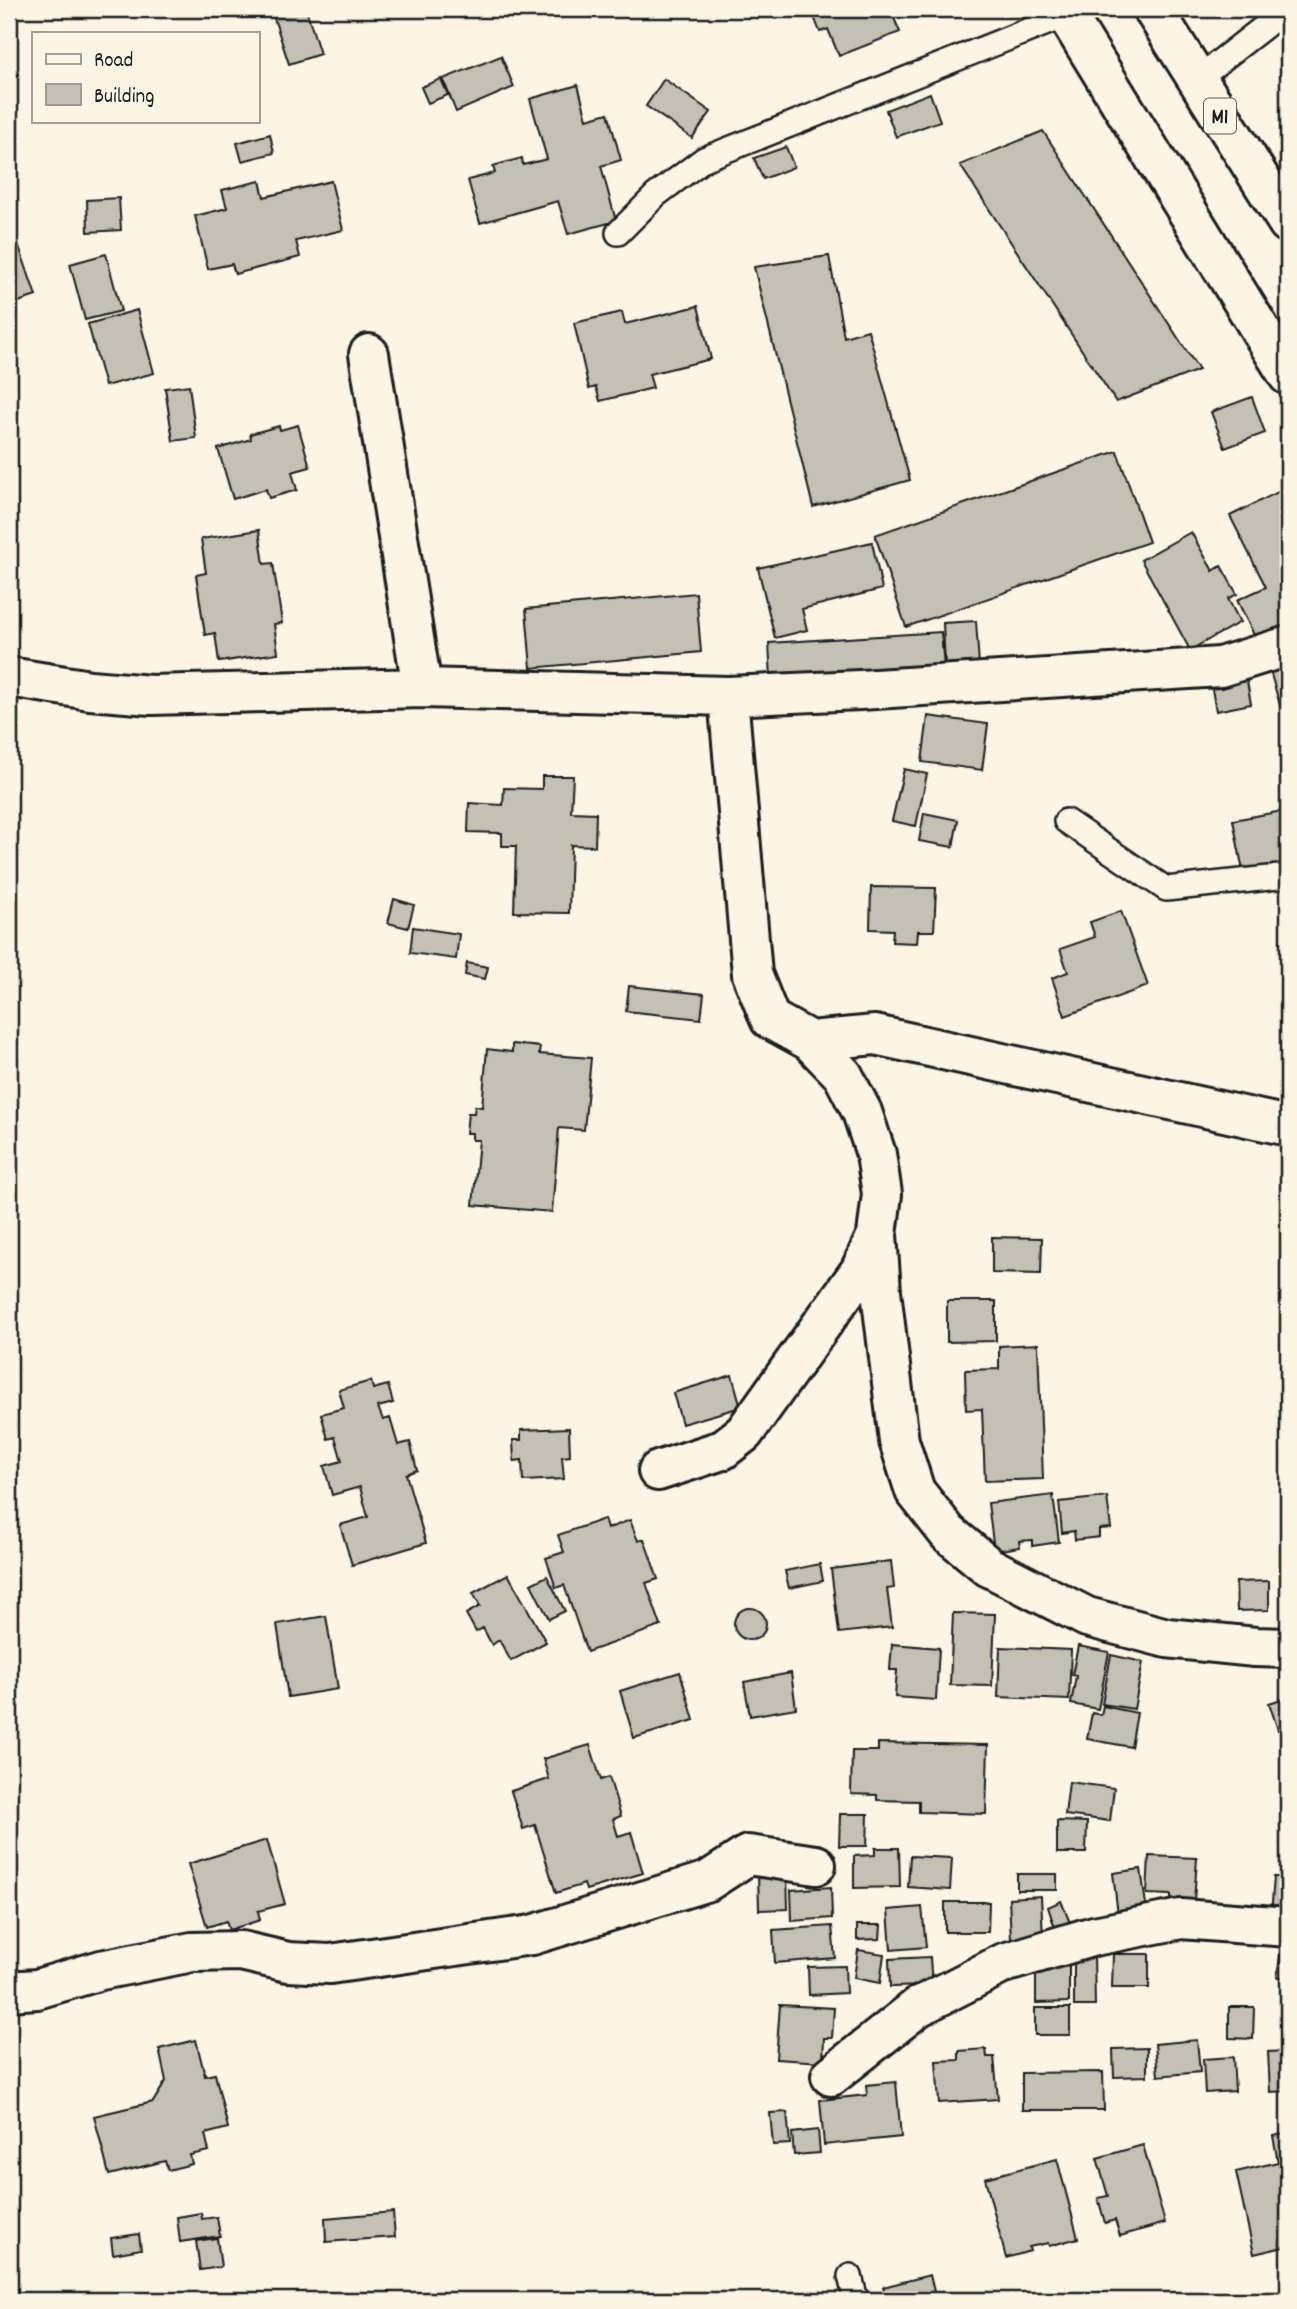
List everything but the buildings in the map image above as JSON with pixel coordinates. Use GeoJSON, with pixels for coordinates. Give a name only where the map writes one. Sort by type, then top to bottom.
{"type":"FeatureCollection","features":[{"type":"Feature","properties":{"kind":"main road","name":"M1"},"geometry":{"type":"LineString","coordinates":[[1153,9],[1288,223]]}},
{"type":"Feature","properties":{"kind":"main road"},"geometry":{"type":"LineString","coordinates":[[1073,11],[1288,375]]}},
{"type":"Feature","properties":{"kind":"main road"},"geometry":{"type":"LineString","coordinates":[[369,354],[422,688]]}},
{"type":"Feature","properties":{"kind":"main road"},"geometry":{"type":"LineString","coordinates":[[9,677],[90,690],[151,695],[422,688],[728,696],[1220,667],[1288,646]]}},
{"type":"Feature","properties":{"kind":"main road"},"geometry":{"type":"LineString","coordinates":[[728,696],[752,974],[770,1019],[810,1041],[843,1075],[862,1112],[876,1154],[882,1194],[877,1235],[881,1291],[899,1441],[915,1491],[948,1533],[989,1567],[1087,1617],[1167,1638],[1288,1648]]}},
{"type":"Feature","properties":{"kind":"main road"},"geometry":{"type":"LineString","coordinates":[[810,1041],[875,1035],[1288,1126]]}},
{"type":"Feature","properties":{"kind":"main road"},"geometry":{"type":"LineString","coordinates":[[658,1471],[722,1450],[744,1433],[860,1271],[877,1235]]}},
{"type":"Feature","properties":{"kind":"main road"},"geometry":{"type":"LineString","coordinates":[[9,1991],[37,1989],[101,1970],[192,1952],[241,1951],[288,1962],[330,1964],[532,1935],[708,1881],[748,1855],[816,1865]]}},
{"type":"Feature","properties":{"kind":"main road"},"geometry":{"type":"LineString","coordinates":[[831,2076],[918,2007],[1004,1963],[1094,1936],[1181,1919],[1288,1927]]}},
{"type":"Feature","properties":{"kind":"lane"},"geometry":{"type":"LineString","coordinates":[[1197,79],[1287,9]]}},
{"type":"Feature","properties":{"kind":"lane"},"geometry":{"type":"LineString","coordinates":[[618,233],[656,195],[704,159],[1073,11]]}},
{"type":"Feature","properties":{"kind":"lane"},"geometry":{"type":"LineString","coordinates":[[1066,821],[1166,889],[1288,877]]}},
{"type":"Feature","properties":{"kind":"lane"},"geometry":{"type":"LineString","coordinates":[[850,2276],[856,2300]]}}]}
